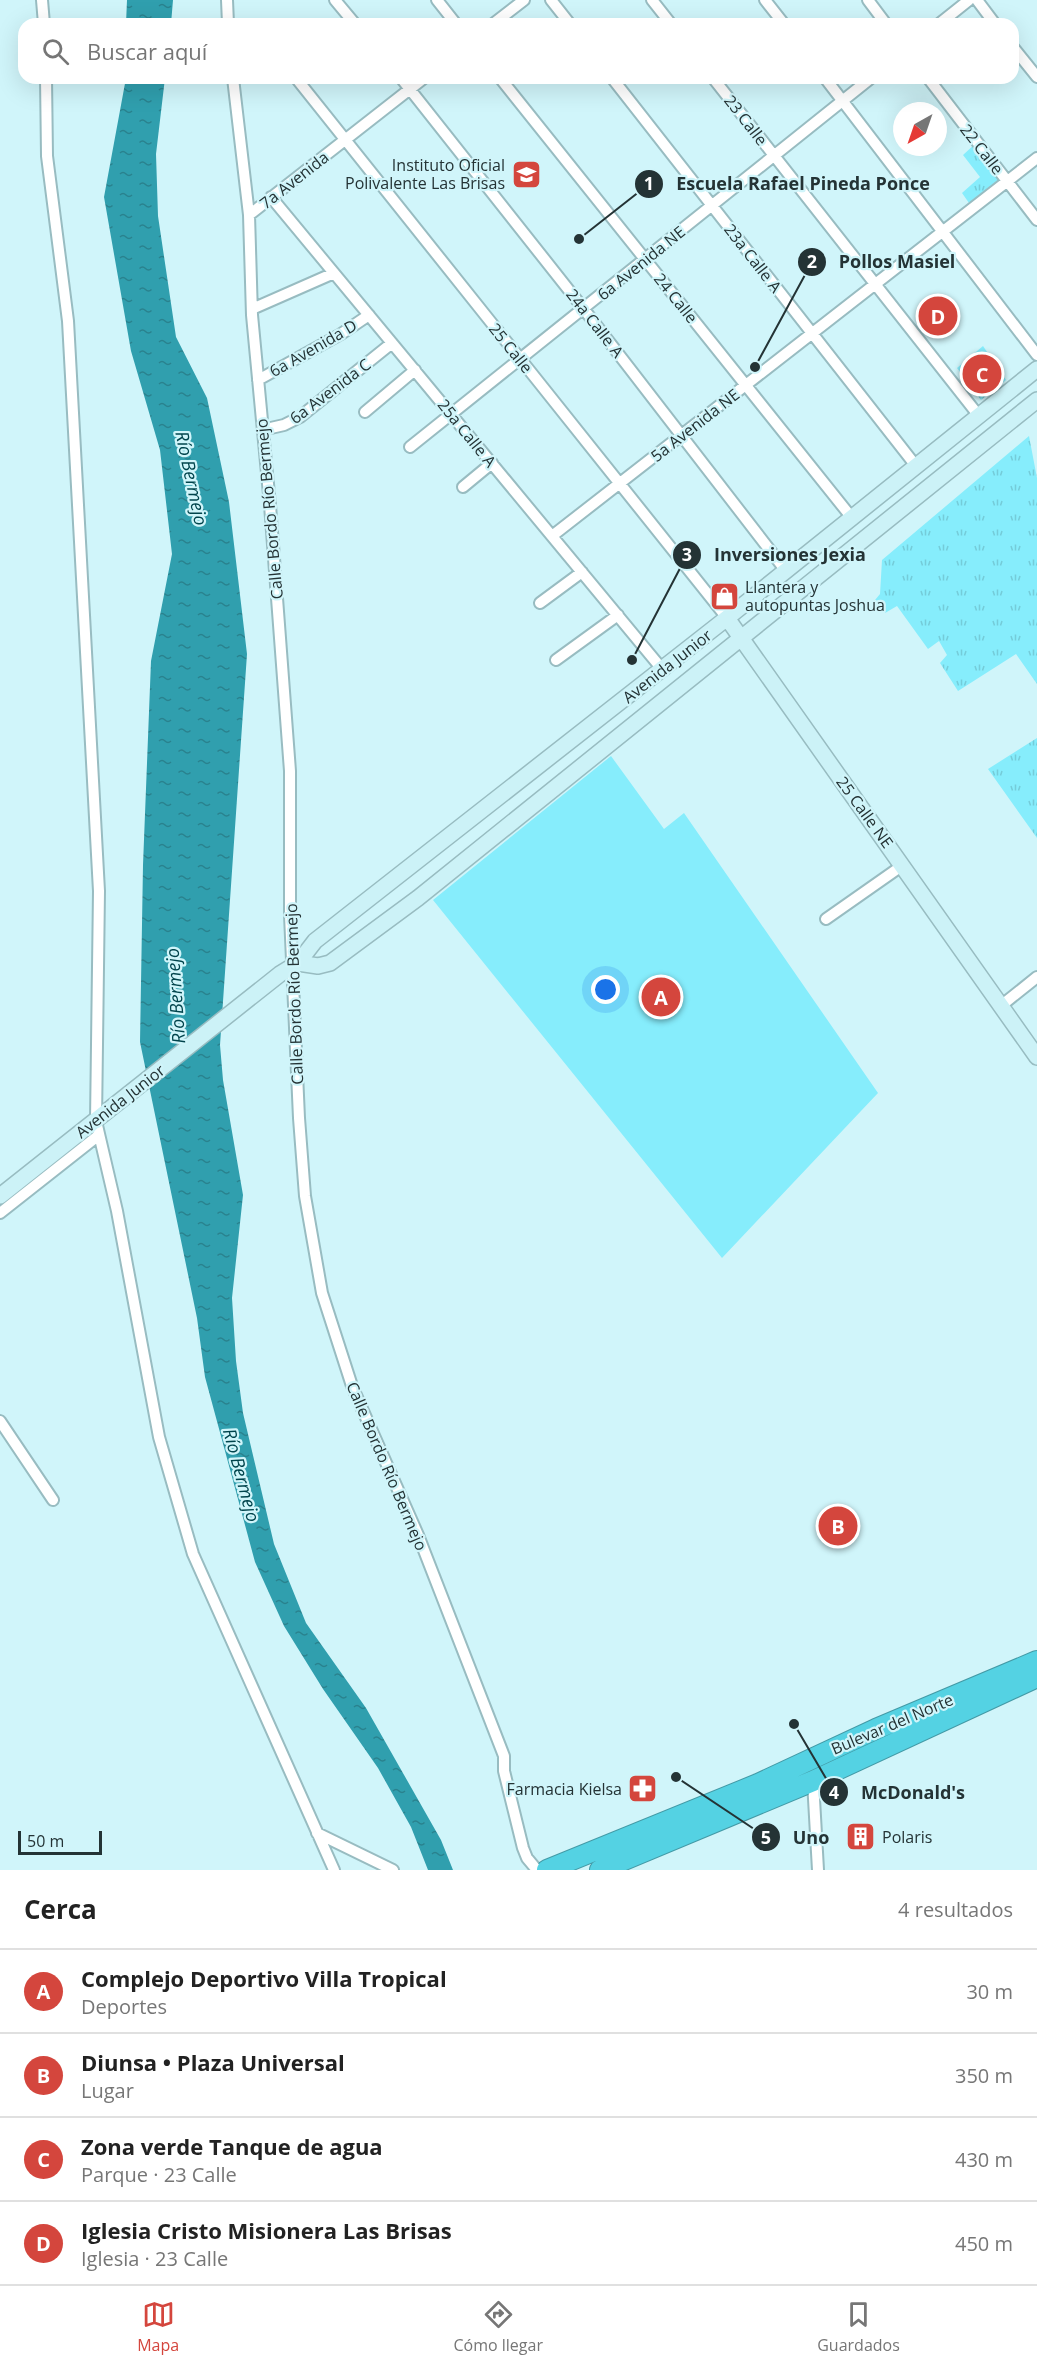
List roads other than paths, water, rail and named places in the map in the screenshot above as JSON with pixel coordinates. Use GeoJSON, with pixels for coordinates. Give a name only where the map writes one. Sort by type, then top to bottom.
{"type":"FeatureCollection","features":[{"type":"Feature","properties":{"kind":"highway","name":"Bulevar del Norte"},"geometry":{"type":"LineString","coordinates":[[547,1870],[713,1800],[758,1784],[876,1729],[1037,1661]]}},
{"type":"Feature","properties":{"kind":"highway","name":"Bulevar del Norte"},"geometry":{"type":"LineString","coordinates":[[600,1870],[813,1781],[1037,1677]]}},
{"type":"Feature","properties":{"kind":"main road","name":"Avenida Junior"},"geometry":{"type":"LineString","coordinates":[[0,1196],[97,1128],[111,1109],[290,968],[315,941],[727,618],[1037,369]]}},
{"type":"Feature","properties":{"kind":"main road","name":"Avenida Junior"},"geometry":{"type":"LineString","coordinates":[[290,968],[318,966],[341,957],[742,639],[1037,400]]}},
{"type":"Feature","properties":{"kind":"main road","name":"25 Calle NE"},"geometry":{"type":"LineString","coordinates":[[727,618],[1037,1057]]}},
{"type":"Feature","properties":{"kind":"street"},"geometry":{"type":"LineString","coordinates":[[42,0],[44,18]]}},
{"type":"Feature","properties":{"kind":"street"},"geometry":{"type":"LineString","coordinates":[[227,0],[228,18]]}},
{"type":"Feature","properties":{"kind":"street"},"geometry":{"type":"LineString","coordinates":[[335,0],[350,18]]}},
{"type":"Feature","properties":{"kind":"street"},"geometry":{"type":"LineString","coordinates":[[437,0],[451,18]]}},
{"type":"Feature","properties":{"kind":"street"},"geometry":{"type":"LineString","coordinates":[[502,18],[524,0]]}},
{"type":"Feature","properties":{"kind":"street"},"geometry":{"type":"LineString","coordinates":[[551,0],[565,18]]}},
{"type":"Feature","properties":{"kind":"street"},"geometry":{"type":"LineString","coordinates":[[652,0],[666,18]]}},
{"type":"Feature","properties":{"kind":"street"},"geometry":{"type":"LineString","coordinates":[[765,0],[779,18]]}},
{"type":"Feature","properties":{"kind":"street"},"geometry":{"type":"LineString","coordinates":[[868,0],[882,18]]}},
{"type":"Feature","properties":{"kind":"street"},"geometry":{"type":"LineString","coordinates":[[946,18],[969,0]]}},
{"type":"Feature","properties":{"kind":"street"},"geometry":{"type":"LineString","coordinates":[[977,0],[990,18]]}},
{"type":"Feature","properties":{"kind":"street"},"geometry":{"type":"LineString","coordinates":[[1019,54],[1037,77]]}},
{"type":"Feature","properties":{"kind":"street"},"geometry":{"type":"LineString","coordinates":[[46,84],[47,156],[68,321],[99,891],[97,1128],[117,1211],[159,1437],[193,1554],[334,1870]]}},
{"type":"Feature","properties":{"kind":"street","name":"Calle Bordo Río Bermejo"},"geometry":{"type":"LineString","coordinates":[[233,84],[249,215],[252,309],[290,771],[290,968],[305,1196],[322,1293],[351,1386],[418,1535],[504,1756],[504,1771],[523,1848],[537,1870]]}},
{"type":"Feature","properties":{"kind":"street","name":"25 Calle"},"geometry":{"type":"LineString","coordinates":[[301,84],[727,618]]}},
{"type":"Feature","properties":{"kind":"street","name":"24a Calle A"},"geometry":{"type":"LineString","coordinates":[[406,84],[786,571]]}},
{"type":"Feature","properties":{"kind":"street","name":"7a Avenida"},"geometry":{"type":"LineString","coordinates":[[249,215],[416,84]]}},
{"type":"Feature","properties":{"kind":"street","name":"24 Calle"},"geometry":{"type":"LineString","coordinates":[[505,84],[852,518]]}},
{"type":"Feature","properties":{"kind":"street","name":"23a Calle A"},"geometry":{"type":"LineString","coordinates":[[617,84],[916,466]]}},
{"type":"Feature","properties":{"kind":"street","name":"23 Calle"},"geometry":{"type":"LineString","coordinates":[[718,84],[979,416]]}},
{"type":"Feature","properties":{"kind":"street"},"geometry":{"type":"LineString","coordinates":[[830,84],[1037,355]]}},
{"type":"Feature","properties":{"kind":"street","name":"6a Avenida NE"},"geometry":{"type":"LineString","coordinates":[[410,447],[864,84]]}},
{"type":"Feature","properties":{"kind":"street","name":"22 Calle"},"geometry":{"type":"LineString","coordinates":[[933,84],[1037,220]]}},
{"type":"Feature","properties":{"kind":"street","name":"5a Avenida NE"},"geometry":{"type":"LineString","coordinates":[[552,536],[1037,158]]}},
{"type":"Feature","properties":{"kind":"street","name":"25a Calle A"},"geometry":{"type":"LineString","coordinates":[[271,197],[662,669]]}},
{"type":"Feature","properties":{"kind":"street"},"geometry":{"type":"LineString","coordinates":[[252,309],[334,273]]}},
{"type":"Feature","properties":{"kind":"street","name":"6a Avenida D"},"geometry":{"type":"LineString","coordinates":[[258,380],[341,334],[369,315]]}},
{"type":"Feature","properties":{"kind":"street","name":"6a Avenida C"},"geometry":{"type":"LineString","coordinates":[[262,430],[284,425],[300,417],[392,343]]}},
{"type":"Feature","properties":{"kind":"street"},"geometry":{"type":"LineString","coordinates":[[365,412],[415,370]]}},
{"type":"Feature","properties":{"kind":"street"},"geometry":{"type":"LineString","coordinates":[[463,487],[492,463]]}},
{"type":"Feature","properties":{"kind":"street"},"geometry":{"type":"LineString","coordinates":[[540,603],[582,572]]}},
{"type":"Feature","properties":{"kind":"street"},"geometry":{"type":"LineString","coordinates":[[556,660],[618,615]]}},
{"type":"Feature","properties":{"kind":"street"},"geometry":{"type":"LineString","coordinates":[[826,919],[903,865]]}},
{"type":"Feature","properties":{"kind":"street"},"geometry":{"type":"LineString","coordinates":[[1002,1005],[1037,977]]}},
{"type":"Feature","properties":{"kind":"street"},"geometry":{"type":"LineString","coordinates":[[0,1213],[97,1128]]}},
{"type":"Feature","properties":{"kind":"street"},"geometry":{"type":"LineString","coordinates":[[0,1421],[53,1500]]}},
{"type":"Feature","properties":{"kind":"street"},"geometry":{"type":"LineString","coordinates":[[813,1781],[818,1870]]}},
{"type":"Feature","properties":{"kind":"street"},"geometry":{"type":"LineString","coordinates":[[317,1833],[388,1867]]}},
{"type":"Feature","properties":{"kind":"street"},"geometry":{"type":"LineString","coordinates":[[368,1870],[388,1867]]}},
{"type":"Feature","properties":{"kind":"water"},"geometry":{"type":"Polygon","coordinates":[[[127,0],[173,0],[172,18],[126,18],[127,0]]]}},
{"type":"Feature","properties":{"kind":"water","name":"Río Bermejo"},"geometry":{"type":"Polygon","coordinates":[[[125,84],[164,84],[156,154],[158,216],[176,337],[207,398],[229,502],[247,654],[220,1045],[223,1080],[243,1195],[232,1298],[236,1361],[243,1413],[274,1544],[306,1623],[366,1708],[441,1840],[453,1870],[428,1870],[411,1827],[378,1768],[323,1689],[284,1626],[255,1562],[205,1377],[197,1318],[140,1042],[143,865],[151,661],[172,554],[160,450],[131,351],[104,197],[125,84]]]}},
{"type":"Feature","properties":{"kind":"place","name":"Instituto Oficial Polivalente Las Brisas"},"geometry":{"type":"Point","coordinates":[526,174]}},
{"type":"Feature","properties":{"kind":"place","name":"Escuela Rafael Pineda Ponce"},"geometry":{"type":"Point","coordinates":[579,239]}},
{"type":"Feature","properties":{"kind":"place","name":"Iglesia Cristo Misionera Las Brisas"},"geometry":{"type":"Point","coordinates":[938,316]}},
{"type":"Feature","properties":{"kind":"place","name":"Pollos Masiel"},"geometry":{"type":"Point","coordinates":[755,367]}},
{"type":"Feature","properties":{"kind":"place","name":"Zona verde Tanque de agua"},"geometry":{"type":"Point","coordinates":[982,374]}},
{"type":"Feature","properties":{"kind":"place","name":"Llantera y autopuntas Joshua"},"geometry":{"type":"Point","coordinates":[724,596]}},
{"type":"Feature","properties":{"kind":"place","name":"Inversiones Jexia"},"geometry":{"type":"Point","coordinates":[632,660]}},
{"type":"Feature","properties":{"kind":"place","name":"Complejo Deportivo Villa Tropical"},"geometry":{"type":"Point","coordinates":[661,997]}},
{"type":"Feature","properties":{"kind":"place","name":"Diunsa • Plaza Universal"},"geometry":{"type":"Point","coordinates":[838,1526]}},
{"type":"Feature","properties":{"kind":"place","name":"McDonald's"},"geometry":{"type":"Point","coordinates":[794,1724]}},
{"type":"Feature","properties":{"kind":"place","name":"Uno"},"geometry":{"type":"Point","coordinates":[676,1777]}},
{"type":"Feature","properties":{"kind":"place","name":"Farmacia Kielsa"},"geometry":{"type":"Point","coordinates":[643,1789]}},
{"type":"Feature","properties":{"kind":"place","name":"Polaris"},"geometry":{"type":"Point","coordinates":[861,1837]}}]}
